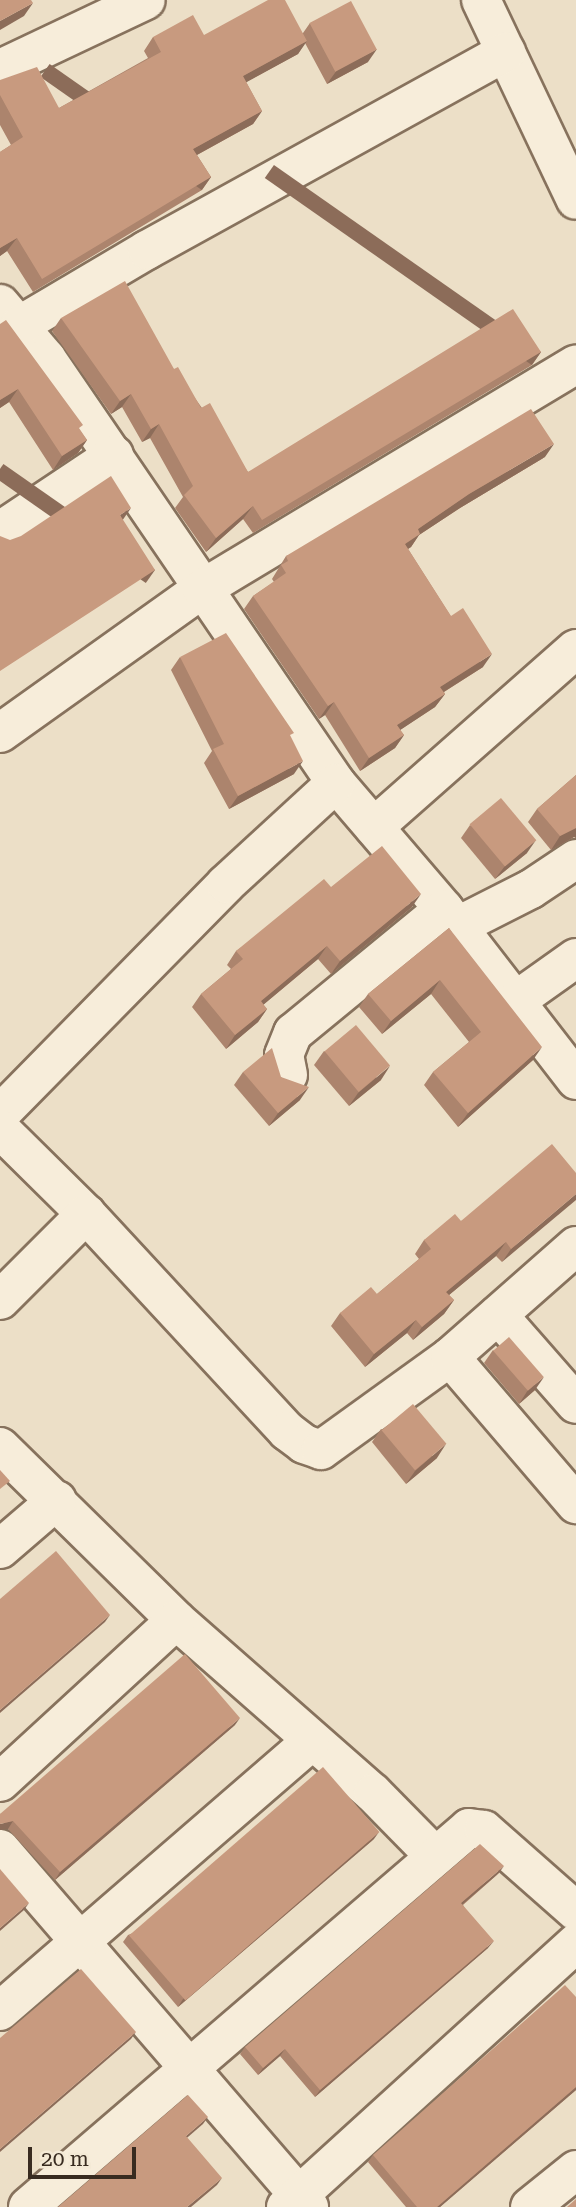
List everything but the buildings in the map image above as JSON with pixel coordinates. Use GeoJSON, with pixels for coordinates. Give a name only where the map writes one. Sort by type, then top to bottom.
{"type":"FeatureCollection","features":[{"type":"Feature","properties":{"kind":"street"},"geometry":{"type":"LineString","coordinates":[[0,69],[146,0]]}},
{"type":"Feature","properties":{"kind":"street"},"geometry":{"type":"LineString","coordinates":[[481,0],[576,200]]}},
{"type":"Feature","properties":{"kind":"street"},"geometry":{"type":"LineString","coordinates":[[506,52],[147,250],[10,315],[114,455],[202,589],[336,783],[450,918],[576,1080]]}},
{"type":"Feature","properties":{"kind":"street"},"geometry":{"type":"LineString","coordinates":[[0,733],[202,589],[576,364]]}},
{"type":"Feature","properties":{"kind":"street"},"geometry":{"type":"LineString","coordinates":[[0,531],[114,455]]}},
{"type":"Feature","properties":{"kind":"street"},"geometry":{"type":"LineString","coordinates":[[374,827],[576,649]]}},
{"type":"Feature","properties":{"kind":"street"},"geometry":{"type":"LineString","coordinates":[[0,1114],[226,884],[336,783]]}},
{"type":"Feature","properties":{"kind":"street"},"geometry":{"type":"LineString","coordinates":[[288,1075],[284,1055],[293,1033],[450,918],[531,890],[576,859]]}},
{"type":"Feature","properties":{"kind":"street"},"geometry":{"type":"LineString","coordinates":[[514,1002],[576,958]]}},
{"type":"Feature","properties":{"kind":"street"},"geometry":{"type":"LineString","coordinates":[[0,1129],[86,1214],[287,1431],[312,1448],[321,1450],[450,1357],[576,1246]]}},
{"type":"Feature","properties":{"kind":"street"},"geometry":{"type":"LineString","coordinates":[[0,1300],[86,1214]]}},
{"type":"Feature","properties":{"kind":"street"},"geometry":{"type":"LineString","coordinates":[[499,1315],[576,1404]]}},
{"type":"Feature","properties":{"kind":"street"},"geometry":{"type":"LineString","coordinates":[[450,1357],[576,1504]]}},
{"type":"Feature","properties":{"kind":"street"},"geometry":{"type":"LineString","coordinates":[[0,1447],[57,1500],[176,1620],[310,1742],[373,1793],[434,1855]]}},
{"type":"Feature","properties":{"kind":"street"},"geometry":{"type":"LineString","coordinates":[[0,1549],[57,1500]]}},
{"type":"Feature","properties":{"kind":"street"},"geometry":{"type":"LineString","coordinates":[[0,1782],[176,1620]]}},
{"type":"Feature","properties":{"kind":"street"},"geometry":{"type":"LineString","coordinates":[[0,2011],[310,1742]]}},
{"type":"Feature","properties":{"kind":"street"},"geometry":{"type":"LineString","coordinates":[[28,2207],[434,1855],[470,1828],[480,1827],[576,1911]]}},
{"type":"Feature","properties":{"kind":"street"},"geometry":{"type":"LineString","coordinates":[[0,1849],[189,2067],[298,2203],[576,1943]]}},
{"type":"Feature","properties":{"kind":"street"},"geometry":{"type":"LineString","coordinates":[[530,2207],[576,2170]]}}]}
